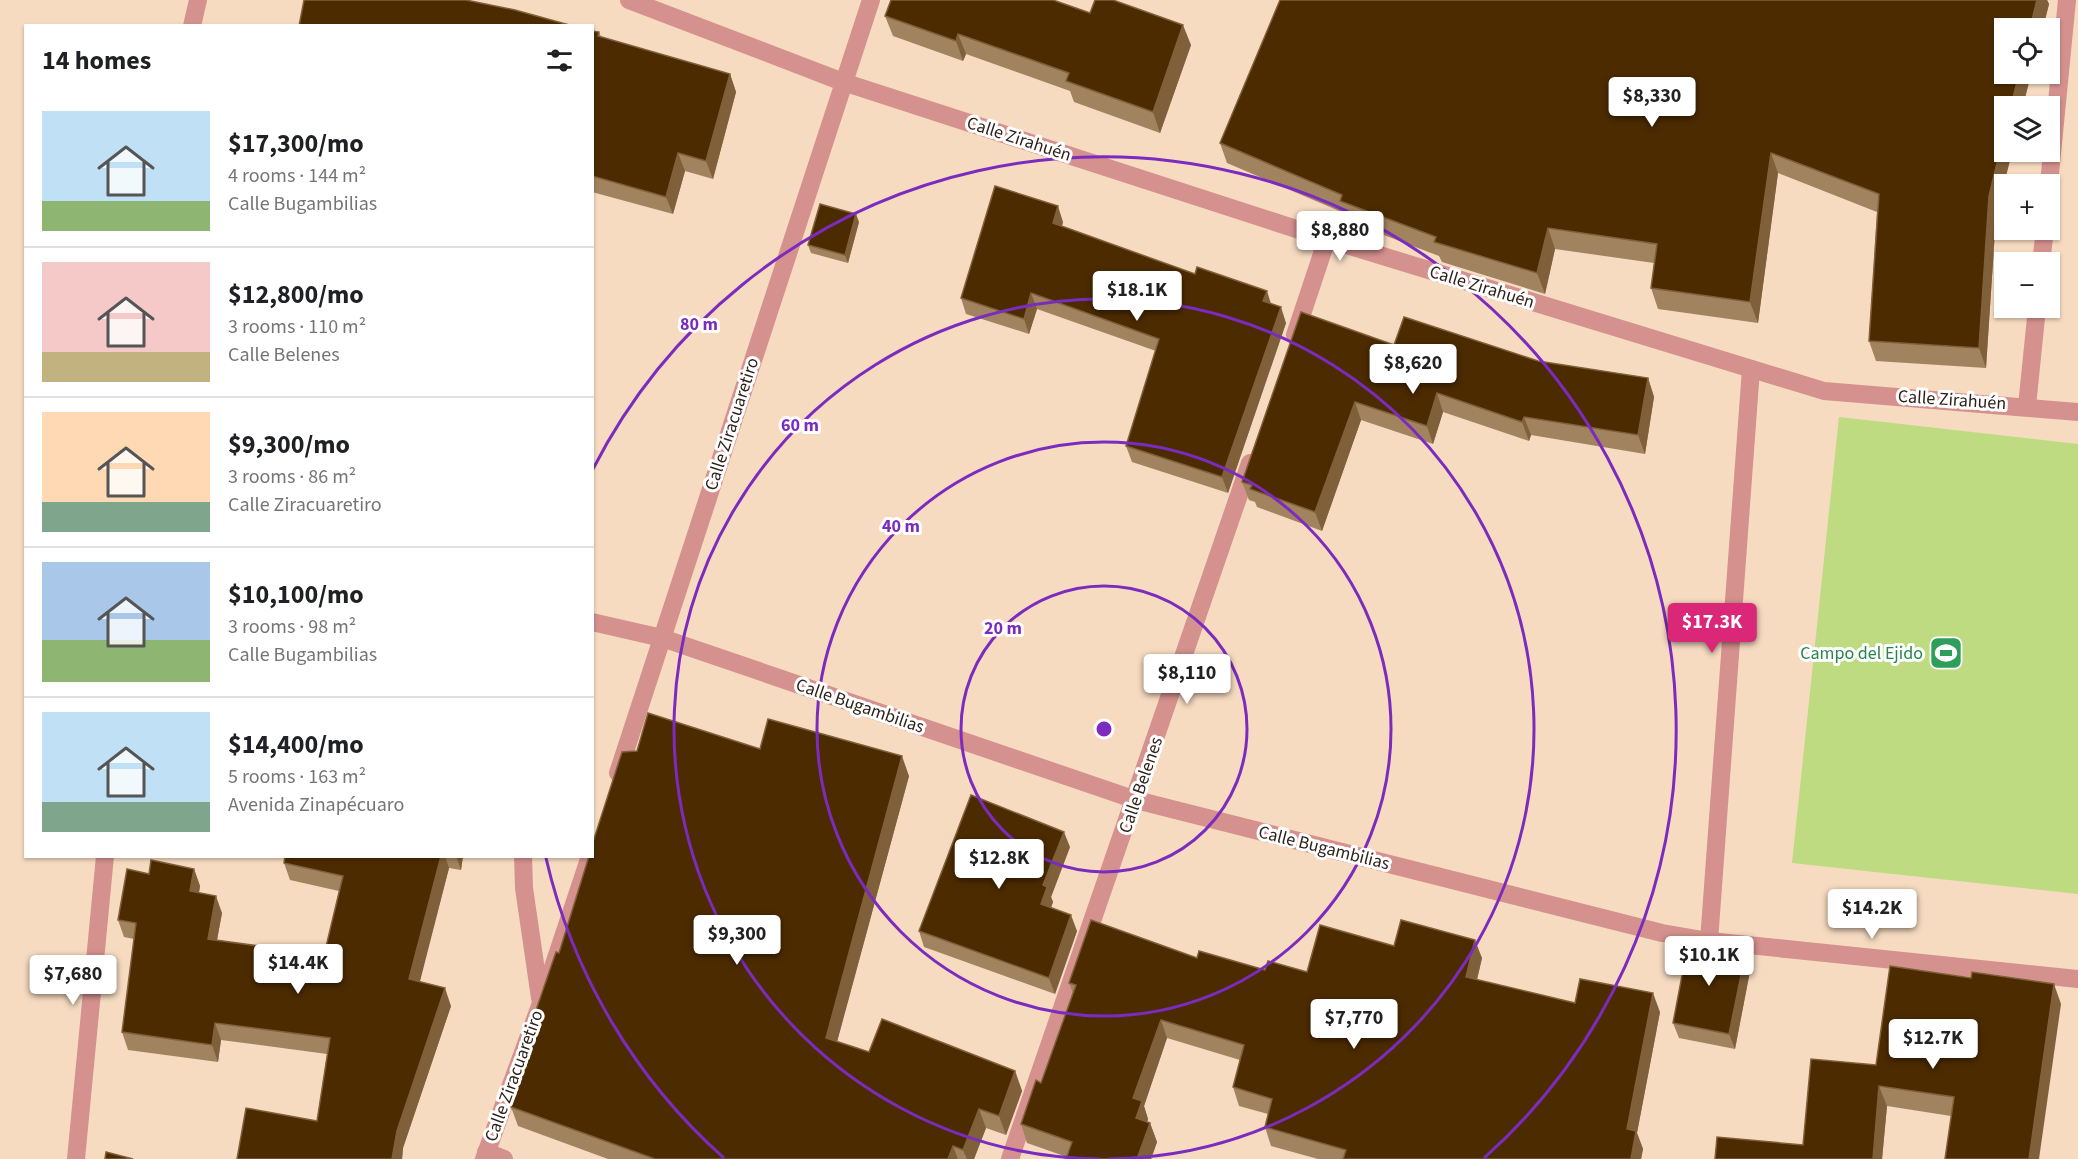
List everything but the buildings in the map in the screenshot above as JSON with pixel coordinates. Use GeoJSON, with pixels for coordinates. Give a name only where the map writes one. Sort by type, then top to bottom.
{"type":"FeatureCollection","features":[{"type":"Feature","properties":{"kind":"street"},"geometry":{"type":"LineString","coordinates":[[192,24],[198,0]]}},
{"type":"Feature","properties":{"kind":"street","name":"Calle Zirahuén"},"geometry":{"type":"LineString","coordinates":[[629,0],[843,82],[1327,239],[1824,391],[2078,412]]}},
{"type":"Feature","properties":{"kind":"street","name":"Calle Ziracuaretiro"},"geometry":{"type":"LineString","coordinates":[[611,793],[871,0]]}},
{"type":"Feature","properties":{"kind":"street"},"geometry":{"type":"LineString","coordinates":[[2050,174],[2067,0]]}},
{"type":"Feature","properties":{"kind":"street"},"geometry":{"type":"LineString","coordinates":[[1288,352],[1327,239]]}},
{"type":"Feature","properties":{"kind":"street"},"geometry":{"type":"LineString","coordinates":[[2027,406],[2036,318]]}},
{"type":"Feature","properties":{"kind":"street"},"geometry":{"type":"LineString","coordinates":[[1709,941],[1751,369]]}},
{"type":"Feature","properties":{"kind":"street","name":"Calle Belenes"},"geometry":{"type":"LineString","coordinates":[[1010,1159],[1136,800],[1257,443]]}},
{"type":"Feature","properties":{"kind":"street","name":"Calle Bugambilias"},"geometry":{"type":"LineString","coordinates":[[594,622],[662,638],[1136,800],[1662,933],[1709,941],[2078,979]]}},
{"type":"Feature","properties":{"kind":"street"},"geometry":{"type":"LineString","coordinates":[[76,1159],[105,858]]}},
{"type":"Feature","properties":{"kind":"street"},"geometry":{"type":"LineString","coordinates":[[523,858],[524,888],[541,1003]]}},
{"type":"Feature","properties":{"kind":"street","name":"Calle Ziracuaretiro"},"geometry":{"type":"LineString","coordinates":[[485,1156],[541,1003],[589,858]]}},
{"type":"Feature","properties":{"kind":"street"},"geometry":{"type":"LineString","coordinates":[[485,1156],[504,1159]]}},
{"type":"Feature","properties":{"kind":"green space","name":"Campo del Ejido"},"geometry":{"type":"Polygon","coordinates":[[[1839,417],[2078,444],[2078,894],[1792,863],[1839,417]]]}},
{"type":"Feature","properties":{"kind":"place","name":"Campo del Ejido"},"geometry":{"type":"Point","coordinates":[1946,653]}}]}
